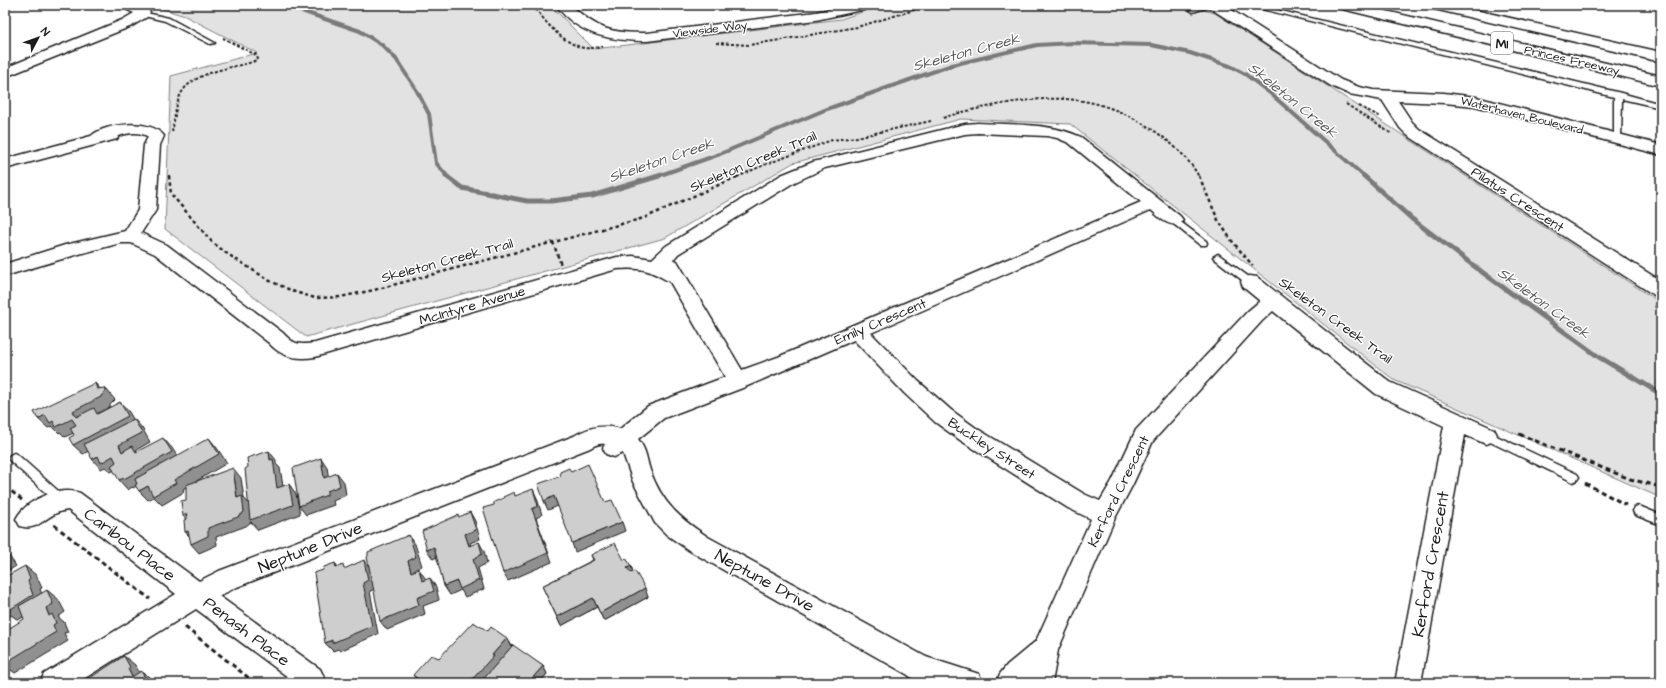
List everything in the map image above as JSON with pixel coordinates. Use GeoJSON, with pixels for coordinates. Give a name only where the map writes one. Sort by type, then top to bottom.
{"type":"FeatureCollection","features":[{"type":"Feature","properties":{"kind":"highway","name":"Princes Freeway"},"geometry":{"type":"LineString","coordinates":[[1343,5],[1661,81]]}},
{"type":"Feature","properties":{"kind":"highway","name":"Princes Freeway"},"geometry":{"type":"LineString","coordinates":[[1434,5],[1661,57]]}},
{"type":"Feature","properties":{"kind":"street"},"geometry":{"type":"LineString","coordinates":[[5,73],[127,23],[142,14],[143,12],[141,10],[128,5]]}},
{"type":"Feature","properties":{"kind":"street","name":"Viewside Way"},"geometry":{"type":"LineString","coordinates":[[563,5],[580,22],[597,32],[630,37],[647,37],[787,14],[826,15],[866,5]]}},
{"type":"Feature","properties":{"kind":"street","name":"Waterhaven Boulevard"},"geometry":{"type":"LineString","coordinates":[[1215,5],[1345,88],[1369,95],[1446,98],[1476,102],[1661,150]]}},
{"type":"Feature","properties":{"kind":"street","name":"Pilatus Crescent"},"geometry":{"type":"LineString","coordinates":[[1387,96],[1406,125],[1413,132],[1661,290]]}},
{"type":"Feature","properties":{"kind":"street"},"geometry":{"type":"LineString","coordinates":[[659,262],[672,250],[787,179],[805,171],[819,165],[965,129],[978,128],[1046,131],[1062,134],[1075,140],[1174,220]]}},
{"type":"Feature","properties":{"kind":"street"},"geometry":{"type":"LineString","coordinates":[[5,164],[98,138],[136,134],[144,136],[152,145],[147,210],[132,234],[86,245],[5,270]]}},
{"type":"Feature","properties":{"kind":"street","name":"Emily Crescent"},"geometry":{"type":"LineString","coordinates":[[618,444],[656,412],[738,381],[857,331],[1153,203]]}},
{"type":"Feature","properties":{"kind":"street","name":"McIntyre Avenue"},"geometry":{"type":"LineString","coordinates":[[132,234],[153,248],[160,249],[276,338],[283,347],[294,351],[315,350],[328,345],[617,263],[659,262],[676,277],[738,381]]}},
{"type":"Feature","properties":{"kind":"street"},"geometry":{"type":"LineString","coordinates":[[1253,276],[1274,302],[1383,388],[1486,435]]}},
{"type":"Feature","properties":{"kind":"street","name":"Kerford Crescent"},"geometry":{"type":"LineString","coordinates":[[1039,683],[1045,650],[1105,514],[1121,486],[1144,436],[1255,316],[1263,308],[1274,302]]}},
{"type":"Feature","properties":{"kind":"street","name":"Buckley Street"},"geometry":{"type":"LineString","coordinates":[[857,331],[911,387],[943,416],[968,434],[1076,501],[1105,514]]}},
{"type":"Feature","properties":{"kind":"street","name":"Kerford Crescent"},"geometry":{"type":"LineString","coordinates":[[1408,683],[1456,422]]}},
{"type":"Feature","properties":{"kind":"street","name":"Neptune Drive"},"geometry":{"type":"LineString","coordinates":[[53,683],[198,594],[260,566],[582,442],[605,445],[618,444],[627,462],[639,468],[664,517],[686,536],[917,666],[939,683]]}},
{"type":"Feature","properties":{"kind":"street"},"geometry":{"type":"LineString","coordinates":[[33,516],[61,500]]}},
{"type":"Feature","properties":{"kind":"street","name":"Caribou Place"},"geometry":{"type":"LineString","coordinates":[[61,500],[72,500],[198,594]]}},
{"type":"Feature","properties":{"kind":"street","name":"Penash Place"},"geometry":{"type":"LineString","coordinates":[[198,594],[310,678],[314,683]]}},
{"type":"Feature","properties":{"kind":"street","name":"Kerford Crescent"},"geometry":{"type":"LineString","coordinates":[[1009,683],[1016,674],[1045,650]]}},
{"type":"Feature","properties":{"kind":"street","name":"Neptune Drive"},"geometry":{"type":"LineString","coordinates":[[917,666],[970,683]]}},
{"type":"Feature","properties":{"kind":"lane"},"geometry":{"type":"LineString","coordinates":[[1193,10],[1211,5]]}},
{"type":"Feature","properties":{"kind":"lane"},"geometry":{"type":"LineString","coordinates":[[1249,5],[1661,106]]}},
{"type":"Feature","properties":{"kind":"lane"},"geometry":{"type":"LineString","coordinates":[[142,14],[167,19],[212,44]]}},
{"type":"Feature","properties":{"kind":"lane"},"geometry":{"type":"LineString","coordinates":[[1617,139],[1618,95]]}},
{"type":"Feature","properties":{"kind":"lane"},"geometry":{"type":"LineString","coordinates":[[1174,220],[1203,243]]}},
{"type":"Feature","properties":{"kind":"lane"},"geometry":{"type":"LineString","coordinates":[[1218,257],[1253,276]]}},
{"type":"Feature","properties":{"kind":"lane"},"geometry":{"type":"LineString","coordinates":[[1486,435],[1573,477]]}},
{"type":"Feature","properties":{"kind":"lane","name":"Caribou Place"},"geometry":{"type":"LineString","coordinates":[[14,458],[61,500]]}},
{"type":"Feature","properties":{"kind":"lane"},"geometry":{"type":"LineString","coordinates":[[1639,511],[1661,520]]}},
{"type":"Feature","properties":{"kind":"path"},"geometry":{"type":"LineString","coordinates":[[172,136],[182,93],[188,87],[216,71],[254,62],[258,59],[256,55],[216,34]]}},
{"type":"Feature","properties":{"kind":"path"},"geometry":{"type":"LineString","coordinates":[[941,119],[955,114],[1008,103],[1054,98],[1078,99],[1098,104],[1140,122],[1172,143],[1195,169],[1202,180],[1214,213],[1253,276]]}},
{"type":"Feature","properties":{"kind":"path","name":"Skeleton Creek Trail"},"geometry":{"type":"LineString","coordinates":[[168,170],[171,194],[212,242],[226,253],[270,281],[295,292],[315,298],[340,298],[644,218],[764,165],[832,140],[857,137],[934,120]]}},
{"type":"Feature","properties":{"kind":"path"},"geometry":{"type":"LineString","coordinates":[[553,242],[566,278]]}},
{"type":"Feature","properties":{"kind":"path"},"geometry":{"type":"LineString","coordinates":[[1515,433],[1630,479],[1661,487]]}},
{"type":"Feature","properties":{"kind":"path"},"geometry":{"type":"LineString","coordinates":[[1573,477],[1639,511]]}},
{"type":"Feature","properties":{"kind":"path"},"geometry":{"type":"LineString","coordinates":[[5,486],[33,516],[166,613],[255,683]]}},
{"type":"Feature","properties":{"kind":"shaded area"},"geometry":{"type":"Polygon","coordinates":[[[150,5],[550,5],[594,49],[841,19],[883,5],[1186,5],[1215,13],[1661,303],[1661,498],[1394,380],[1070,124],[961,119],[793,163],[665,238],[306,337],[165,229],[171,76],[257,53],[185,16],[150,5]]]}},
{"type":"Feature","properties":{"kind":"building"},"geometry":{"type":"Polygon","coordinates":[[[95,383],[97,389],[104,388],[107,390],[101,397],[73,411],[76,417],[94,408],[97,414],[120,402],[128,416],[73,445],[69,438],[74,435],[70,428],[76,425],[72,419],[56,427],[53,421],[50,423],[45,415],[38,419],[34,412],[95,383]]]}},
{"type":"Feature","properties":{"kind":"building"},"geometry":{"type":"Polygon","coordinates":[[[134,419],[142,433],[119,445],[122,452],[132,446],[136,452],[163,438],[172,452],[124,479],[119,480],[111,466],[116,462],[113,456],[101,463],[98,456],[92,459],[84,444],[134,419]]]}},
{"type":"Feature","properties":{"kind":"building"},"geometry":{"type":"Polygon","coordinates":[[[209,438],[219,454],[174,480],[176,483],[153,496],[148,486],[139,491],[135,485],[137,484],[135,479],[209,438]]]}},
{"type":"Feature","properties":{"kind":"building"},"geometry":{"type":"Polygon","coordinates":[[[269,451],[270,460],[273,459],[277,488],[289,484],[293,505],[250,520],[245,469],[248,467],[247,458],[269,451]]]}},
{"type":"Feature","properties":{"kind":"building"},"geometry":{"type":"Polygon","coordinates":[[[321,458],[324,478],[337,473],[340,486],[327,491],[327,495],[299,506],[293,468],[321,458]]]}},
{"type":"Feature","properties":{"kind":"building"},"geometry":{"type":"Polygon","coordinates":[[[588,464],[605,502],[612,500],[622,522],[572,543],[554,496],[544,501],[538,484],[561,476],[560,472],[569,468],[571,472],[588,464]]]}},
{"type":"Feature","properties":{"kind":"building"},"geometry":{"type":"Polygon","coordinates":[[[233,468],[237,498],[242,496],[244,512],[238,517],[208,528],[208,536],[191,544],[188,531],[185,532],[184,520],[187,519],[187,514],[183,516],[181,501],[186,500],[186,485],[233,468]]]}},
{"type":"Feature","properties":{"kind":"building"},"geometry":{"type":"Polygon","coordinates":[[[533,489],[538,506],[532,509],[548,553],[503,573],[483,508],[494,505],[494,502],[514,492],[515,496],[533,489]]]}},
{"type":"Feature","properties":{"kind":"building"},"geometry":{"type":"Polygon","coordinates":[[[470,512],[476,530],[465,534],[469,546],[479,542],[482,554],[473,559],[479,580],[460,589],[457,581],[444,586],[434,547],[427,550],[422,531],[458,515],[459,517],[470,512]]]}},
{"type":"Feature","properties":{"kind":"building"},"geometry":{"type":"Polygon","coordinates":[[[409,535],[416,557],[408,561],[411,572],[419,569],[422,581],[430,578],[434,591],[417,598],[419,605],[380,621],[367,557],[368,552],[409,535]]]}},
{"type":"Feature","properties":{"kind":"building"},"geometry":{"type":"Polygon","coordinates":[[[615,543],[624,560],[626,558],[631,566],[627,568],[631,573],[635,571],[645,588],[600,613],[593,598],[557,617],[542,586],[594,560],[591,555],[615,543]]]}},
{"type":"Feature","properties":{"kind":"building"},"geometry":{"type":"Polygon","coordinates":[[[364,560],[368,580],[363,583],[372,626],[332,643],[332,640],[325,643],[314,573],[335,563],[336,568],[343,565],[344,569],[364,560]]]}},
{"type":"Feature","properties":{"kind":"building"},"geometry":{"type":"Polygon","coordinates":[[[25,566],[30,579],[28,581],[33,595],[6,612],[5,577],[25,566]]]}},
{"type":"Feature","properties":{"kind":"building"},"geometry":{"type":"Polygon","coordinates":[[[47,590],[53,604],[46,608],[49,616],[52,614],[56,623],[53,625],[56,632],[5,663],[5,631],[24,619],[19,606],[47,590]]]}},
{"type":"Feature","properties":{"kind":"building"},"geometry":{"type":"Polygon","coordinates":[[[473,622],[488,631],[491,627],[507,638],[469,683],[423,683],[413,675],[431,655],[439,658],[473,622]]]}},
{"type":"Feature","properties":{"kind":"building"},"geometry":{"type":"Polygon","coordinates":[[[513,645],[543,666],[528,683],[480,683],[513,645]]]}},
{"type":"Feature","properties":{"kind":"building"},"geometry":{"type":"Polygon","coordinates":[[[124,656],[130,667],[128,669],[132,677],[141,671],[148,683],[82,683],[124,656]]]}},
{"type":"Feature","properties":{"kind":"waterway","name":"Skeleton Creek"},"geometry":{"type":"LineString","coordinates":[[284,5],[360,31],[382,45],[396,59],[417,91],[429,114],[436,163],[448,177]]}},
{"type":"Feature","properties":{"kind":"waterway","name":"Skeleton Creek"},"geometry":{"type":"LineString","coordinates":[[655,177],[720,154],[827,109],[952,65],[1037,45],[1073,43],[1151,45],[1190,53],[1230,66],[1245,74],[1271,94],[1365,177]]}},
{"type":"Feature","properties":{"kind":"waterway","name":"Skeleton Creek"},"geometry":{"type":"LineString","coordinates":[[446,176],[462,188],[527,201],[551,201],[592,196],[659,176]]}},
{"type":"Feature","properties":{"kind":"waterway","name":"Skeleton Creek"},"geometry":{"type":"LineString","coordinates":[[1364,176],[1412,219],[1482,272],[1599,357],[1661,394]]}}]}
